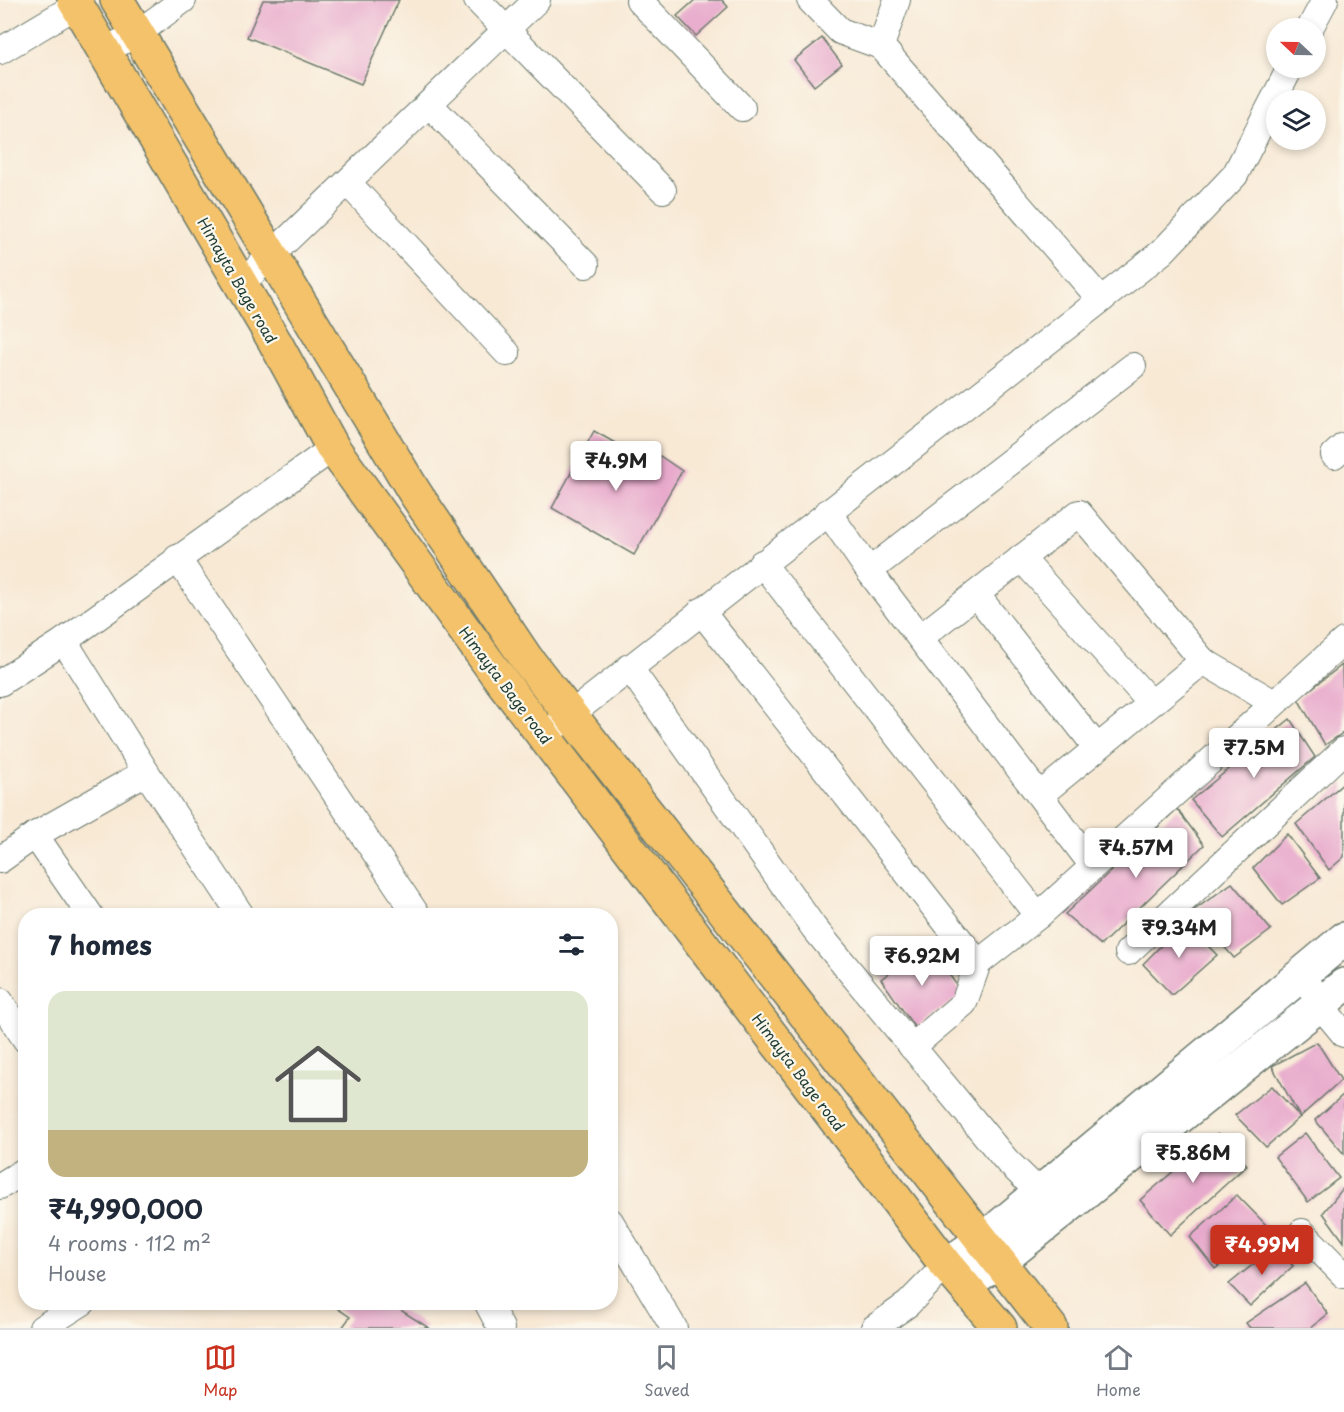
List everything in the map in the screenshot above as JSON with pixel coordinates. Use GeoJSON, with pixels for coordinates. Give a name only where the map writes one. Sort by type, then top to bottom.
{"type":"FeatureCollection","features":[{"type":"Feature","properties":{"kind":"main road"},"geometry":{"type":"LineString","coordinates":[[117,0],[416,493],[526,658],[1051,1328]]}},
{"type":"Feature","properties":{"kind":"main road","name":"Himayta Bage road"},"geometry":{"type":"LineString","coordinates":[[75,2],[241,284],[333,448],[544,737],[955,1274],[1000,1328]]}},
{"type":"Feature","properties":{"kind":"street"},"geometry":{"type":"LineString","coordinates":[[104,51],[138,33],[183,0]]}},
{"type":"Feature","properties":{"kind":"street"},"geometry":{"type":"LineString","coordinates":[[477,0],[663,190]]}},
{"type":"Feature","properties":{"kind":"street"},"geometry":{"type":"LineString","coordinates":[[241,284],[537,0]]}},
{"type":"Feature","properties":{"kind":"street"},"geometry":{"type":"LineString","coordinates":[[639,0],[742,108]]}},
{"type":"Feature","properties":{"kind":"street"},"geometry":{"type":"LineString","coordinates":[[810,0],[840,31],[881,46],[1101,300]]}},
{"type":"Feature","properties":{"kind":"street"},"geometry":{"type":"LineString","coordinates":[[881,46],[897,0]]}},
{"type":"Feature","properties":{"kind":"street"},"geometry":{"type":"LineString","coordinates":[[1315,18],[1325,0]]}},
{"type":"Feature","properties":{"kind":"street"},"geometry":{"type":"LineString","coordinates":[[1340,0],[1344,3]]}},
{"type":"Feature","properties":{"kind":"street"},"geometry":{"type":"LineString","coordinates":[[0,51],[75,2]]}},
{"type":"Feature","properties":{"kind":"street"},"geometry":{"type":"LineString","coordinates":[[544,737],[569,713],[1162,252],[1235,175],[1285,78]]}},
{"type":"Feature","properties":{"kind":"street"},"geometry":{"type":"LineString","coordinates":[[429,104],[586,265]]}},
{"type":"Feature","properties":{"kind":"street"},"geometry":{"type":"LineString","coordinates":[[348,183],[507,352]]}},
{"type":"Feature","properties":{"kind":"street"},"geometry":{"type":"LineString","coordinates":[[868,571],[1133,366]]}},
{"type":"Feature","properties":{"kind":"street"},"geometry":{"type":"LineString","coordinates":[[0,683],[64,641],[333,448]]}},
{"type":"Feature","properties":{"kind":"street"},"geometry":{"type":"LineString","coordinates":[[828,512],[868,571],[921,637],[1093,866]]}},
{"type":"Feature","properties":{"kind":"street"},"geometry":{"type":"LineString","coordinates":[[921,637],[1079,513],[1203,661],[1274,703]]}},
{"type":"Feature","properties":{"kind":"street"},"geometry":{"type":"LineString","coordinates":[[177,558],[412,908]]}},
{"type":"Feature","properties":{"kind":"street"},"geometry":{"type":"LineString","coordinates":[[1022,558],[1151,703]]}},
{"type":"Feature","properties":{"kind":"street"},"geometry":{"type":"LineString","coordinates":[[762,563],[1038,916]]}},
{"type":"Feature","properties":{"kind":"street"},"geometry":{"type":"LineString","coordinates":[[976,594],[1097,748]]}},
{"type":"Feature","properties":{"kind":"street"},"geometry":{"type":"LineString","coordinates":[[701,611],[978,963]]}},
{"type":"Feature","properties":{"kind":"street"},"geometry":{"type":"LineString","coordinates":[[64,641],[146,772],[236,908]]}},
{"type":"Feature","properties":{"kind":"street"},"geometry":{"type":"LineString","coordinates":[[912,1047],[964,1003],[978,963],[1038,916],[1344,641]]}},
{"type":"Feature","properties":{"kind":"street"},"geometry":{"type":"LineString","coordinates":[[1040,795],[1203,661]]}},
{"type":"Feature","properties":{"kind":"street"},"geometry":{"type":"LineString","coordinates":[[629,667],[814,928],[1006,1160],[1040,1193]]}},
{"type":"Feature","properties":{"kind":"street"},"geometry":{"type":"LineString","coordinates":[[1128,952],[1344,750]]}},
{"type":"Feature","properties":{"kind":"street"},"geometry":{"type":"LineString","coordinates":[[0,860],[35,834],[146,772]]}},
{"type":"Feature","properties":{"kind":"street"},"geometry":{"type":"LineString","coordinates":[[35,834],[85,908]]}},
{"type":"Feature","properties":{"kind":"street"},"geometry":{"type":"LineString","coordinates":[[991,1251],[1040,1193],[1344,939]]}},
{"type":"Feature","properties":{"kind":"street"},"geometry":{"type":"LineString","coordinates":[[1303,973],[1332,995],[1344,1034]]}},
{"type":"Feature","properties":{"kind":"street"},"geometry":{"type":"LineString","coordinates":[[874,1328],[991,1251],[1332,995]]}},
{"type":"Feature","properties":{"kind":"street"},"geometry":{"type":"LineString","coordinates":[[0,1001],[18,1028]]}},
{"type":"Feature","properties":{"kind":"street"},"geometry":{"type":"LineString","coordinates":[[0,1186],[18,1175]]}},
{"type":"Feature","properties":{"kind":"street"},"geometry":{"type":"LineString","coordinates":[[1302,1232],[1344,1275]]}},
{"type":"Feature","properties":{"kind":"street"},"geometry":{"type":"LineString","coordinates":[[618,1234],[674,1328]]}},
{"type":"Feature","properties":{"kind":"street"},"geometry":{"type":"LineString","coordinates":[[42,1328],[70,1310]]}},
{"type":"Feature","properties":{"kind":"street"},"geometry":{"type":"LineString","coordinates":[[491,1310],[501,1328]]}},
{"type":"Feature","properties":{"kind":"building"},"geometry":{"type":"Polygon","coordinates":[[[263,0],[399,0],[361,84],[247,37],[263,0]]]}},
{"type":"Feature","properties":{"kind":"building"},"geometry":{"type":"Polygon","coordinates":[[[695,0],[722,0],[728,7],[696,36],[677,16],[695,0]]]}},
{"type":"Feature","properties":{"kind":"building"},"geometry":{"type":"Polygon","coordinates":[[[822,38],[842,64],[814,86],[794,60],[822,38]]]}},
{"type":"Feature","properties":{"kind":"building"},"geometry":{"type":"Polygon","coordinates":[[[594,431],[652,464],[660,456],[682,471],[634,555],[552,508],[594,431]]]}},
{"type":"Feature","properties":{"kind":"building"},"geometry":{"type":"Polygon","coordinates":[[[1342,665],[1344,732],[1325,745],[1298,699],[1342,665]]]}},
{"type":"Feature","properties":{"kind":"building"},"geometry":{"type":"Polygon","coordinates":[[[1290,719],[1315,757],[1222,837],[1191,800],[1290,719]]]}},
{"type":"Feature","properties":{"kind":"building"},"geometry":{"type":"Polygon","coordinates":[[[1344,783],[1344,857],[1329,870],[1296,824],[1344,783]]]}},
{"type":"Feature","properties":{"kind":"building"},"geometry":{"type":"Polygon","coordinates":[[[1177,809],[1204,845],[1101,945],[1065,914],[1177,809]]]}},
{"type":"Feature","properties":{"kind":"building"},"geometry":{"type":"Polygon","coordinates":[[[1287,834],[1320,878],[1282,905],[1253,868],[1287,834]]]}},
{"type":"Feature","properties":{"kind":"building"},"geometry":{"type":"Polygon","coordinates":[[[1232,883],[1271,930],[1234,958],[1193,911],[1232,883]]]}},
{"type":"Feature","properties":{"kind":"building"},"geometry":{"type":"Polygon","coordinates":[[[1184,922],[1217,955],[1172,995],[1143,964],[1184,922]]]}},
{"type":"Feature","properties":{"kind":"building"},"geometry":{"type":"Polygon","coordinates":[[[929,946],[963,994],[915,1028],[881,979],[929,946]]]}},
{"type":"Feature","properties":{"kind":"building"},"geometry":{"type":"Polygon","coordinates":[[[1317,1042],[1341,1080],[1300,1117],[1272,1066],[1317,1042]]]}},
{"type":"Feature","properties":{"kind":"building"},"geometry":{"type":"Polygon","coordinates":[[[1272,1086],[1300,1117],[1266,1147],[1235,1115],[1272,1086]]]}},
{"type":"Feature","properties":{"kind":"building"},"geometry":{"type":"Polygon","coordinates":[[[1344,1094],[1344,1154],[1315,1120],[1344,1094]]]}},
{"type":"Feature","properties":{"kind":"building"},"geometry":{"type":"Polygon","coordinates":[[[1218,1133],[1247,1165],[1170,1235],[1140,1200],[1218,1133]]]}},
{"type":"Feature","properties":{"kind":"building"},"geometry":{"type":"Polygon","coordinates":[[[1305,1133],[1339,1178],[1308,1202],[1275,1157],[1305,1133]]]}},
{"type":"Feature","properties":{"kind":"building"},"geometry":{"type":"Polygon","coordinates":[[[1344,1187],[1344,1242],[1323,1213],[1344,1187]]]}},
{"type":"Feature","properties":{"kind":"building"},"geometry":{"type":"Polygon","coordinates":[[[1237,1195],[1268,1227],[1215,1269],[1190,1237],[1237,1195]]]}},
{"type":"Feature","properties":{"kind":"building"},"geometry":{"type":"Polygon","coordinates":[[[1277,1245],[1293,1266],[1250,1306],[1229,1284],[1277,1245]]]}},
{"type":"Feature","properties":{"kind":"building"},"geometry":{"type":"Polygon","coordinates":[[[1305,1283],[1328,1314],[1310,1328],[1250,1328],[1246,1323],[1305,1283]]]}},
{"type":"Feature","properties":{"kind":"building"},"geometry":{"type":"Polygon","coordinates":[[[340,1310],[401,1310],[429,1328],[342,1328],[350,1317],[340,1310]]]}}]}
